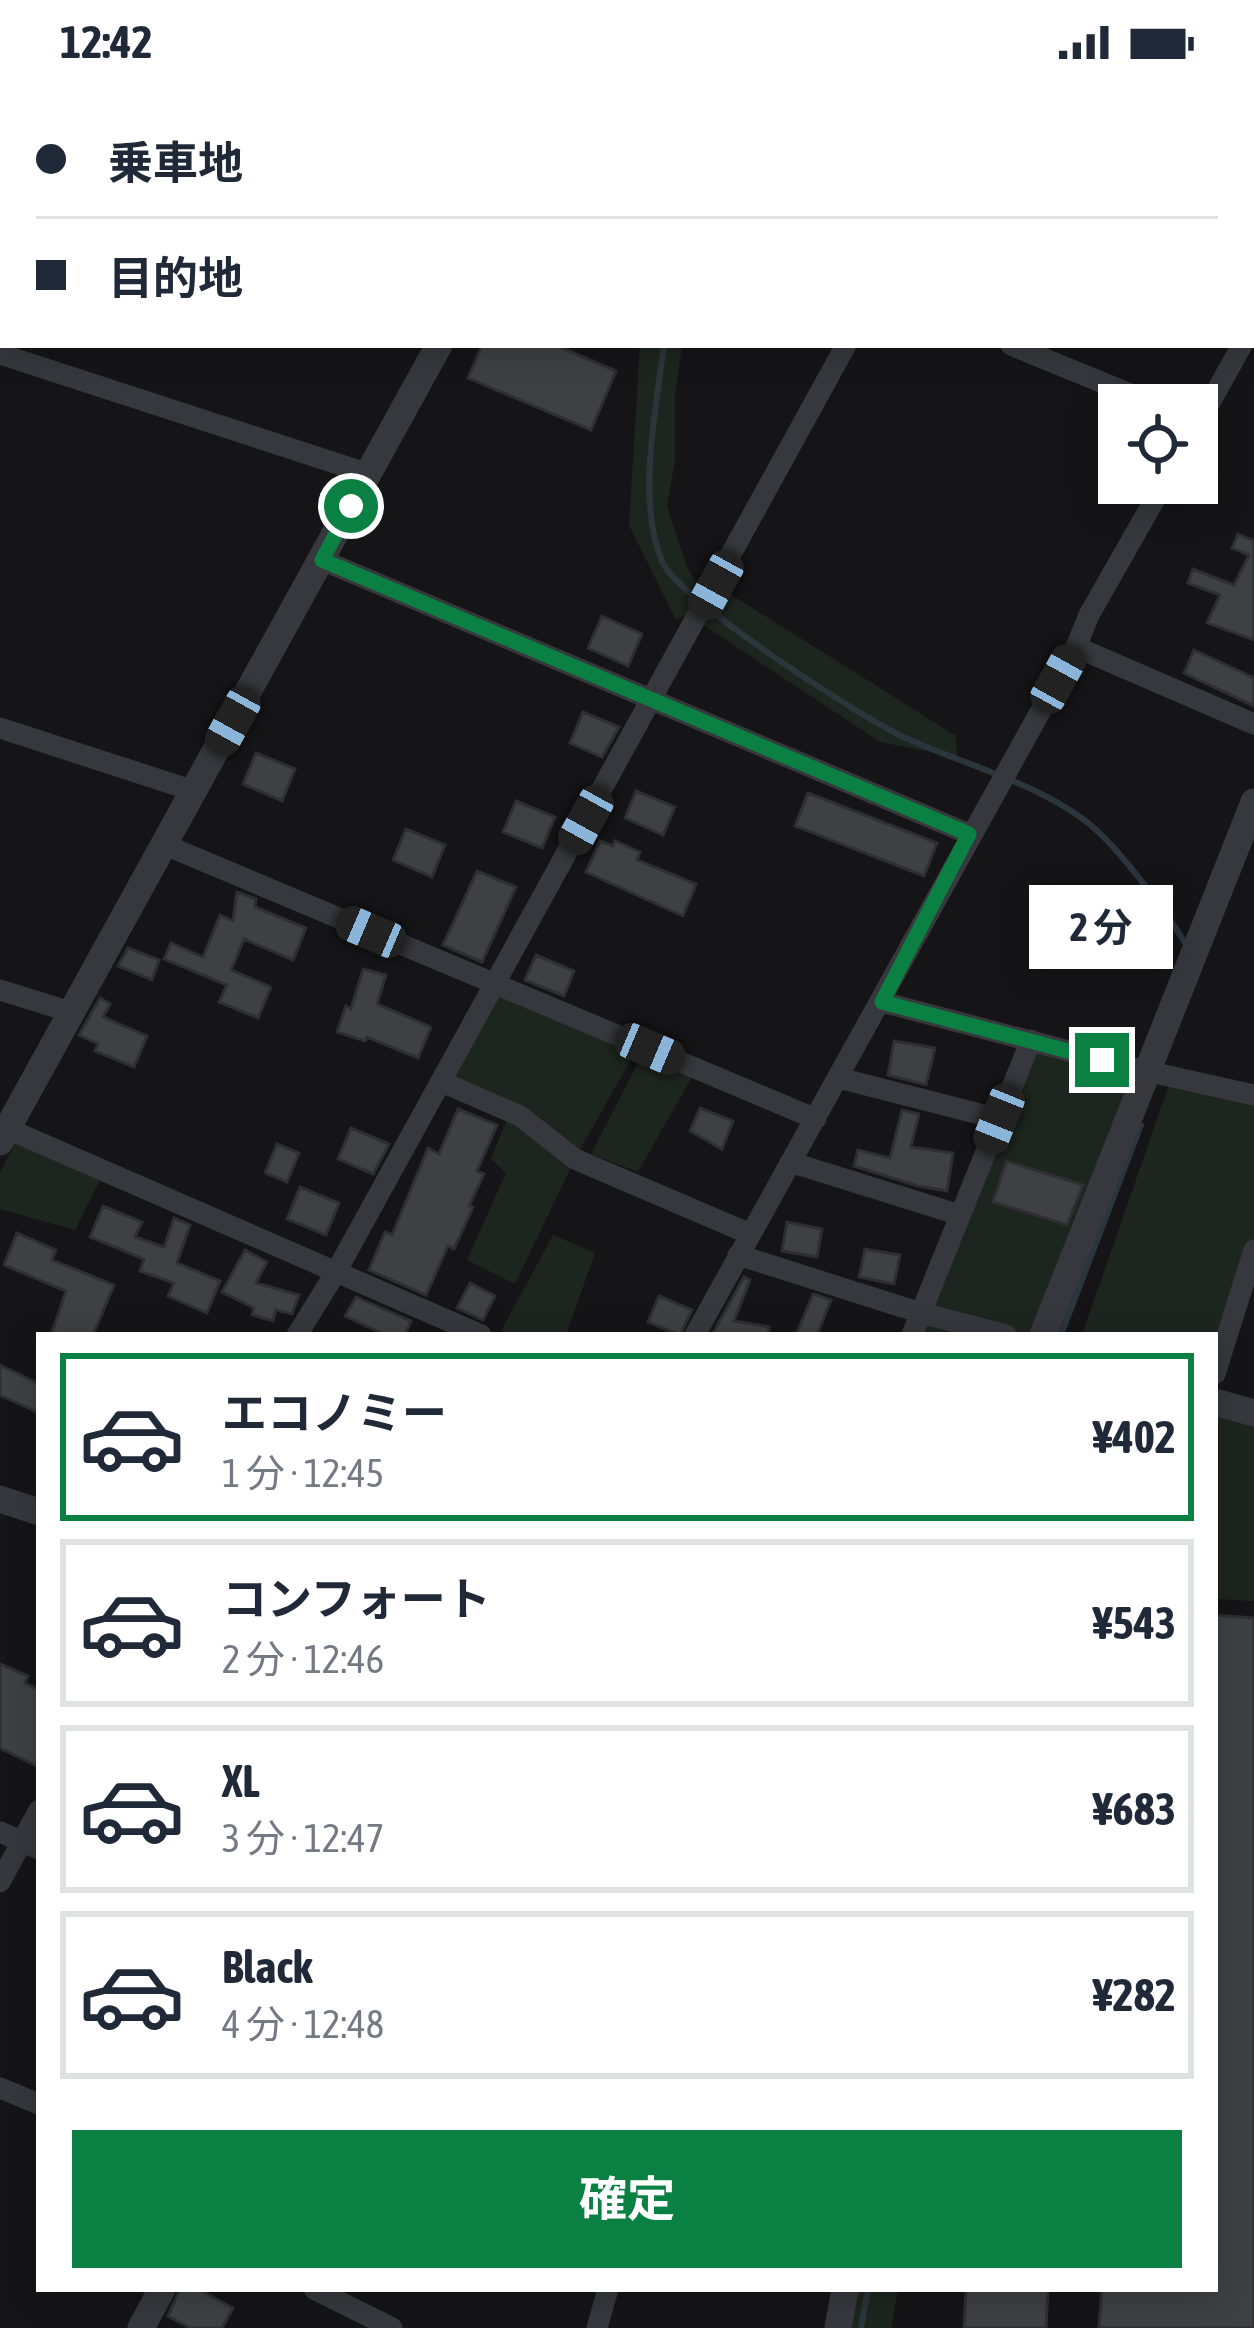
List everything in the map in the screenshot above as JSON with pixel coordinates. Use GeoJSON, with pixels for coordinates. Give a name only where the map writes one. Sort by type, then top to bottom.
{"type":"FeatureCollection","features":[{"type":"Feature","properties":{"kind":"street"},"geometry":{"type":"LineString","coordinates":[[437,348],[4,1136],[474,1332]]}},
{"type":"Feature","properties":{"kind":"street"},"geometry":{"type":"LineString","coordinates":[[299,1332],[337,1272],[844,348]]}},
{"type":"Feature","properties":{"kind":"street"},"geometry":{"type":"LineString","coordinates":[[1018,348],[1106,384]]}},
{"type":"Feature","properties":{"kind":"street"},"geometry":{"type":"LineString","coordinates":[[1218,388],[1240,348]]}},
{"type":"Feature","properties":{"kind":"street"},"geometry":{"type":"LineString","coordinates":[[0,355],[369,473]]}},
{"type":"Feature","properties":{"kind":"street"},"geometry":{"type":"LineString","coordinates":[[697,1332],[1152,504]]}},
{"type":"Feature","properties":{"kind":"street"},"geometry":{"type":"LineString","coordinates":[[322,560],[969,834]]}},
{"type":"Feature","properties":{"kind":"street"},"geometry":{"type":"LineString","coordinates":[[1076,647],[1254,724]]}},
{"type":"Feature","properties":{"kind":"street"},"geometry":{"type":"LineString","coordinates":[[0,728],[194,790]]}},
{"type":"Feature","properties":{"kind":"street"},"geometry":{"type":"LineString","coordinates":[[1044,1332],[1254,802]]}},
{"type":"Feature","properties":{"kind":"street"},"geometry":{"type":"LineString","coordinates":[[163,844],[816,1119]]}},
{"type":"Feature","properties":{"kind":"street"},"geometry":{"type":"LineString","coordinates":[[0,990],[71,1012]]}},
{"type":"Feature","properties":{"kind":"street"},"geometry":{"type":"LineString","coordinates":[[882,1002],[1254,1095]]}},
{"type":"Feature","properties":{"kind":"street"},"geometry":{"type":"LineString","coordinates":[[913,1332],[1031,1040]]}},
{"type":"Feature","properties":{"kind":"street"},"geometry":{"type":"LineString","coordinates":[[839,1078],[999,1119]]}},
{"type":"Feature","properties":{"kind":"street"},"geometry":{"type":"LineString","coordinates":[[442,1082],[520,1116],[575,1159],[750,1234]]}},
{"type":"Feature","properties":{"kind":"street"},"geometry":{"type":"LineString","coordinates":[[790,1162],[960,1215]]}},
{"type":"Feature","properties":{"kind":"street"},"geometry":{"type":"LineString","coordinates":[[1218,1364],[1254,1250]]}},
{"type":"Feature","properties":{"kind":"street"},"geometry":{"type":"LineString","coordinates":[[738,1255],[994,1332]]}},
{"type":"Feature","properties":{"kind":"street"},"geometry":{"type":"LineString","coordinates":[[1218,1403],[1254,1413]]}},
{"type":"Feature","properties":{"kind":"street"},"geometry":{"type":"LineString","coordinates":[[0,1499],[36,1511]]}},
{"type":"Feature","properties":{"kind":"street"},"geometry":{"type":"LineString","coordinates":[[0,1832],[31,1846],[0,1882]]}},
{"type":"Feature","properties":{"kind":"street"},"geometry":{"type":"LineString","coordinates":[[0,2088],[36,2103]]}},
{"type":"Feature","properties":{"kind":"street"},"geometry":{"type":"LineString","coordinates":[[141,2328],[160,2292]]}},
{"type":"Feature","properties":{"kind":"street"},"geometry":{"type":"LineString","coordinates":[[320,2292],[384,2326]]}},
{"type":"Feature","properties":{"kind":"street"},"geometry":{"type":"LineString","coordinates":[[597,2328],[607,2292]]}},
{"type":"Feature","properties":{"kind":"street"},"geometry":{"type":"LineString","coordinates":[[838,2328],[844,2292]]}},
{"type":"Feature","properties":{"kind":"shaded area"},"geometry":{"type":"Polygon","coordinates":[[[640,348],[682,348],[675,394],[675,461],[667,506],[688,570],[697,582],[687,614],[676,620],[629,525],[640,348]]]}},
{"type":"Feature","properties":{"kind":"shaded area"},"geometry":{"type":"Polygon","coordinates":[[[716,585],[956,736],[957,757],[880,742],[696,620],[716,585]]]}},
{"type":"Feature","properties":{"kind":"shaded area"},"geometry":{"type":"Polygon","coordinates":[[[493,990],[635,1052],[575,1159],[515,1284],[467,1260],[506,1173],[491,1159],[510,1112],[442,1082],[493,990]]]}},
{"type":"Feature","properties":{"kind":"shaded area"},"geometry":{"type":"Polygon","coordinates":[[[1031,1040],[1143,1076],[1044,1332],[913,1332],[1031,1040]]]}},
{"type":"Feature","properties":{"kind":"shaded area"},"geometry":{"type":"Polygon","coordinates":[[[643,1053],[693,1075],[638,1172],[591,1154],[643,1053]]]}},
{"type":"Feature","properties":{"kind":"shaded area"},"geometry":{"type":"Polygon","coordinates":[[[1170,1082],[1254,1103],[1254,1241],[1218,1347],[1218,1332],[1083,1332],[1170,1082]]]}},
{"type":"Feature","properties":{"kind":"shaded area"},"geometry":{"type":"Polygon","coordinates":[[[17,1140],[102,1176],[75,1230],[0,1209],[0,1173],[17,1140]]]}},
{"type":"Feature","properties":{"kind":"shaded area"},"geometry":{"type":"Polygon","coordinates":[[[553,1235],[595,1253],[567,1332],[501,1331],[553,1235]]]}},
{"type":"Feature","properties":{"kind":"shaded area"},"geometry":{"type":"Polygon","coordinates":[[[1218,1403],[1254,1412],[1254,1601],[1218,1599],[1218,1403]]]}},
{"type":"Feature","properties":{"kind":"shaded area"},"geometry":{"type":"Polygon","coordinates":[[[844,2292],[897,2292],[891,2328],[838,2328],[844,2292]]]}},
{"type":"Feature","properties":{"kind":"building"},"geometry":{"type":"Polygon","coordinates":[[[481,348],[563,348],[616,371],[591,430],[468,378],[481,348]]]}},
{"type":"Feature","properties":{"kind":"building"},"geometry":{"type":"Polygon","coordinates":[[[1238,534],[1254,541],[1254,640],[1207,623],[1220,595],[1188,583],[1193,569],[1234,585],[1249,555],[1232,548],[1238,534]]]}},
{"type":"Feature","properties":{"kind":"building"},"geometry":{"type":"Polygon","coordinates":[[[602,616],[642,634],[628,666],[588,648],[602,616]]]}},
{"type":"Feature","properties":{"kind":"building"},"geometry":{"type":"Polygon","coordinates":[[[1194,650],[1254,678],[1254,706],[1184,673],[1194,650]]]}},
{"type":"Feature","properties":{"kind":"building"},"geometry":{"type":"Polygon","coordinates":[[[583,712],[619,727],[602,757],[570,743],[583,712]]]}},
{"type":"Feature","properties":{"kind":"building"},"geometry":{"type":"Polygon","coordinates":[[[256,753],[295,769],[282,801],[243,784],[256,753]]]}},
{"type":"Feature","properties":{"kind":"building"},"geometry":{"type":"Polygon","coordinates":[[[636,791],[675,807],[663,835],[625,818],[636,791]]]}},
{"type":"Feature","properties":{"kind":"building"},"geometry":{"type":"Polygon","coordinates":[[[808,793],[937,843],[924,876],[795,826],[808,793]]]}},
{"type":"Feature","properties":{"kind":"building"},"geometry":{"type":"Polygon","coordinates":[[[516,801],[555,817],[542,848],[503,832],[516,801]]]}},
{"type":"Feature","properties":{"kind":"building"},"geometry":{"type":"Polygon","coordinates":[[[406,829],[445,845],[432,877],[393,860],[406,829]]]}},
{"type":"Feature","properties":{"kind":"building"},"geometry":{"type":"Polygon","coordinates":[[[600,841],[613,846],[615,841],[640,852],[637,860],[696,884],[683,916],[586,872],[600,841]]]}},
{"type":"Feature","properties":{"kind":"building"},"geometry":{"type":"Polygon","coordinates":[[[477,871],[516,887],[482,962],[443,945],[477,871]]]}},
{"type":"Feature","properties":{"kind":"building"},"geometry":{"type":"Polygon","coordinates":[[[237,892],[256,899],[255,907],[306,928],[293,960],[244,939],[231,970],[271,987],[258,1018],[219,1002],[227,985],[164,959],[171,943],[203,957],[220,915],[233,921],[237,892]]]}},
{"type":"Feature","properties":{"kind":"building"},"geometry":{"type":"Polygon","coordinates":[[[128,948],[159,960],[152,980],[118,966],[128,948]]]}},
{"type":"Feature","properties":{"kind":"building"},"geometry":{"type":"Polygon","coordinates":[[[536,955],[574,971],[564,996],[525,980],[536,955]]]}},
{"type":"Feature","properties":{"kind":"building"},"geometry":{"type":"Polygon","coordinates":[[[363,969],[386,975],[377,1004],[431,1027],[418,1058],[367,1037],[365,1041],[337,1032],[346,1006],[351,1009],[363,969]]]}},
{"type":"Feature","properties":{"kind":"building"},"geometry":{"type":"Polygon","coordinates":[[[100,998],[110,1004],[103,1017],[147,1036],[134,1067],[95,1051],[98,1044],[79,1035],[100,998]]]}},
{"type":"Feature","properties":{"kind":"building"},"geometry":{"type":"Polygon","coordinates":[[[894,1041],[935,1048],[926,1085],[888,1075],[894,1041]]]}},
{"type":"Feature","properties":{"kind":"building"},"geometry":{"type":"Polygon","coordinates":[[[700,1108],[733,1121],[722,1149],[690,1131],[700,1108]]]}},
{"type":"Feature","properties":{"kind":"building"},"geometry":{"type":"Polygon","coordinates":[[[458,1109],[497,1125],[477,1171],[484,1174],[469,1206],[473,1207],[454,1249],[448,1246],[426,1295],[369,1270],[385,1232],[392,1235],[428,1148],[439,1154],[458,1109]]]}},
{"type":"Feature","properties":{"kind":"building"},"geometry":{"type":"Polygon","coordinates":[[[902,1110],[919,1114],[911,1147],[953,1153],[947,1191],[854,1166],[858,1150],[890,1158],[902,1110]]]}},
{"type":"Feature","properties":{"kind":"building"},"geometry":{"type":"Polygon","coordinates":[[[351,1128],[389,1144],[373,1174],[338,1159],[351,1128]]]}},
{"type":"Feature","properties":{"kind":"building"},"geometry":{"type":"Polygon","coordinates":[[[277,1144],[299,1153],[287,1182],[265,1173],[277,1144]]]}},
{"type":"Feature","properties":{"kind":"building"},"geometry":{"type":"Polygon","coordinates":[[[1006,1161],[1083,1185],[1067,1225],[993,1202],[1006,1161]]]}},
{"type":"Feature","properties":{"kind":"building"},"geometry":{"type":"Polygon","coordinates":[[[300,1187],[339,1203],[326,1235],[287,1219],[300,1187]]]}},
{"type":"Feature","properties":{"kind":"building"},"geometry":{"type":"Polygon","coordinates":[[[103,1206],[142,1222],[135,1237],[164,1247],[174,1218],[190,1225],[177,1263],[220,1281],[207,1313],[168,1296],[174,1283],[140,1271],[144,1259],[90,1237],[103,1206]]]}},
{"type":"Feature","properties":{"kind":"building"},"geometry":{"type":"Polygon","coordinates":[[[787,1222],[822,1229],[817,1257],[782,1251],[787,1222]]]}},
{"type":"Feature","properties":{"kind":"building"},"geometry":{"type":"Polygon","coordinates":[[[17,1233],[56,1250],[52,1260],[114,1285],[94,1332],[52,1332],[66,1291],[4,1265],[17,1233]]]}},
{"type":"Feature","properties":{"kind":"building"},"geometry":{"type":"Polygon","coordinates":[[[865,1249],[900,1255],[894,1284],[859,1277],[865,1249]]]}},
{"type":"Feature","properties":{"kind":"building"},"geometry":{"type":"Polygon","coordinates":[[[245,1250],[267,1262],[256,1283],[299,1295],[292,1314],[276,1310],[273,1321],[252,1315],[254,1308],[222,1292],[245,1250]]]}},
{"type":"Feature","properties":{"kind":"building"},"geometry":{"type":"Polygon","coordinates":[[[744,1277],[750,1280],[734,1321],[769,1327],[768,1332],[714,1332],[744,1277]]]}},
{"type":"Feature","properties":{"kind":"building"},"geometry":{"type":"Polygon","coordinates":[[[470,1283],[495,1296],[483,1320],[457,1308],[470,1283]]]}},
{"type":"Feature","properties":{"kind":"building"},"geometry":{"type":"Polygon","coordinates":[[[813,1294],[831,1300],[818,1332],[797,1332],[813,1294]]]}},
{"type":"Feature","properties":{"kind":"building"},"geometry":{"type":"Polygon","coordinates":[[[659,1296],[692,1310],[681,1332],[648,1322],[659,1296]]]}},
{"type":"Feature","properties":{"kind":"building"},"geometry":{"type":"Polygon","coordinates":[[[356,1297],[411,1321],[406,1332],[380,1332],[345,1316],[356,1297]]]}},
{"type":"Feature","properties":{"kind":"building"},"geometry":{"type":"Polygon","coordinates":[[[0,1365],[36,1383],[36,1412],[0,1395],[0,1365]]]}},
{"type":"Feature","properties":{"kind":"building"},"geometry":{"type":"Polygon","coordinates":[[[1218,1615],[1254,1618],[1254,2328],[1099,2328],[1102,2292],[1218,2292],[1218,1615]]]}},
{"type":"Feature","properties":{"kind":"building"},"geometry":{"type":"Polygon","coordinates":[[[0,1664],[28,1676],[25,1683],[36,1688],[36,1766],[0,1748],[0,1664]]]}},
{"type":"Feature","properties":{"kind":"building"},"geometry":{"type":"Polygon","coordinates":[[[179,2292],[204,2292],[233,2308],[222,2328],[190,2328],[168,2316],[179,2292]]]}},
{"type":"Feature","properties":{"kind":"building"},"geometry":{"type":"Polygon","coordinates":[[[966,2292],[1048,2292],[1046,2328],[964,2328],[966,2292]]]}},
{"type":"Feature","properties":{"kind":"waterway"},"geometry":{"type":"LineString","coordinates":[[664,348],[649,485],[655,539],[663,563],[677,581],[737,630],[854,709],[908,739],[1041,794],[1083,819],[1125,861],[1187,946]]}},
{"type":"Feature","properties":{"kind":"waterway"},"geometry":{"type":"LineString","coordinates":[[1062,1332],[1141,1125]]}},
{"type":"Feature","properties":{"kind":"waterway"},"geometry":{"type":"LineString","coordinates":[[861,2328],[867,2292]]}},
{"type":"Feature","properties":{"kind":"route"},"geometry":{"type":"LineString","coordinates":[[351,506],[322,560],[969,834],[882,1002],[1102,1060]]}}]}
